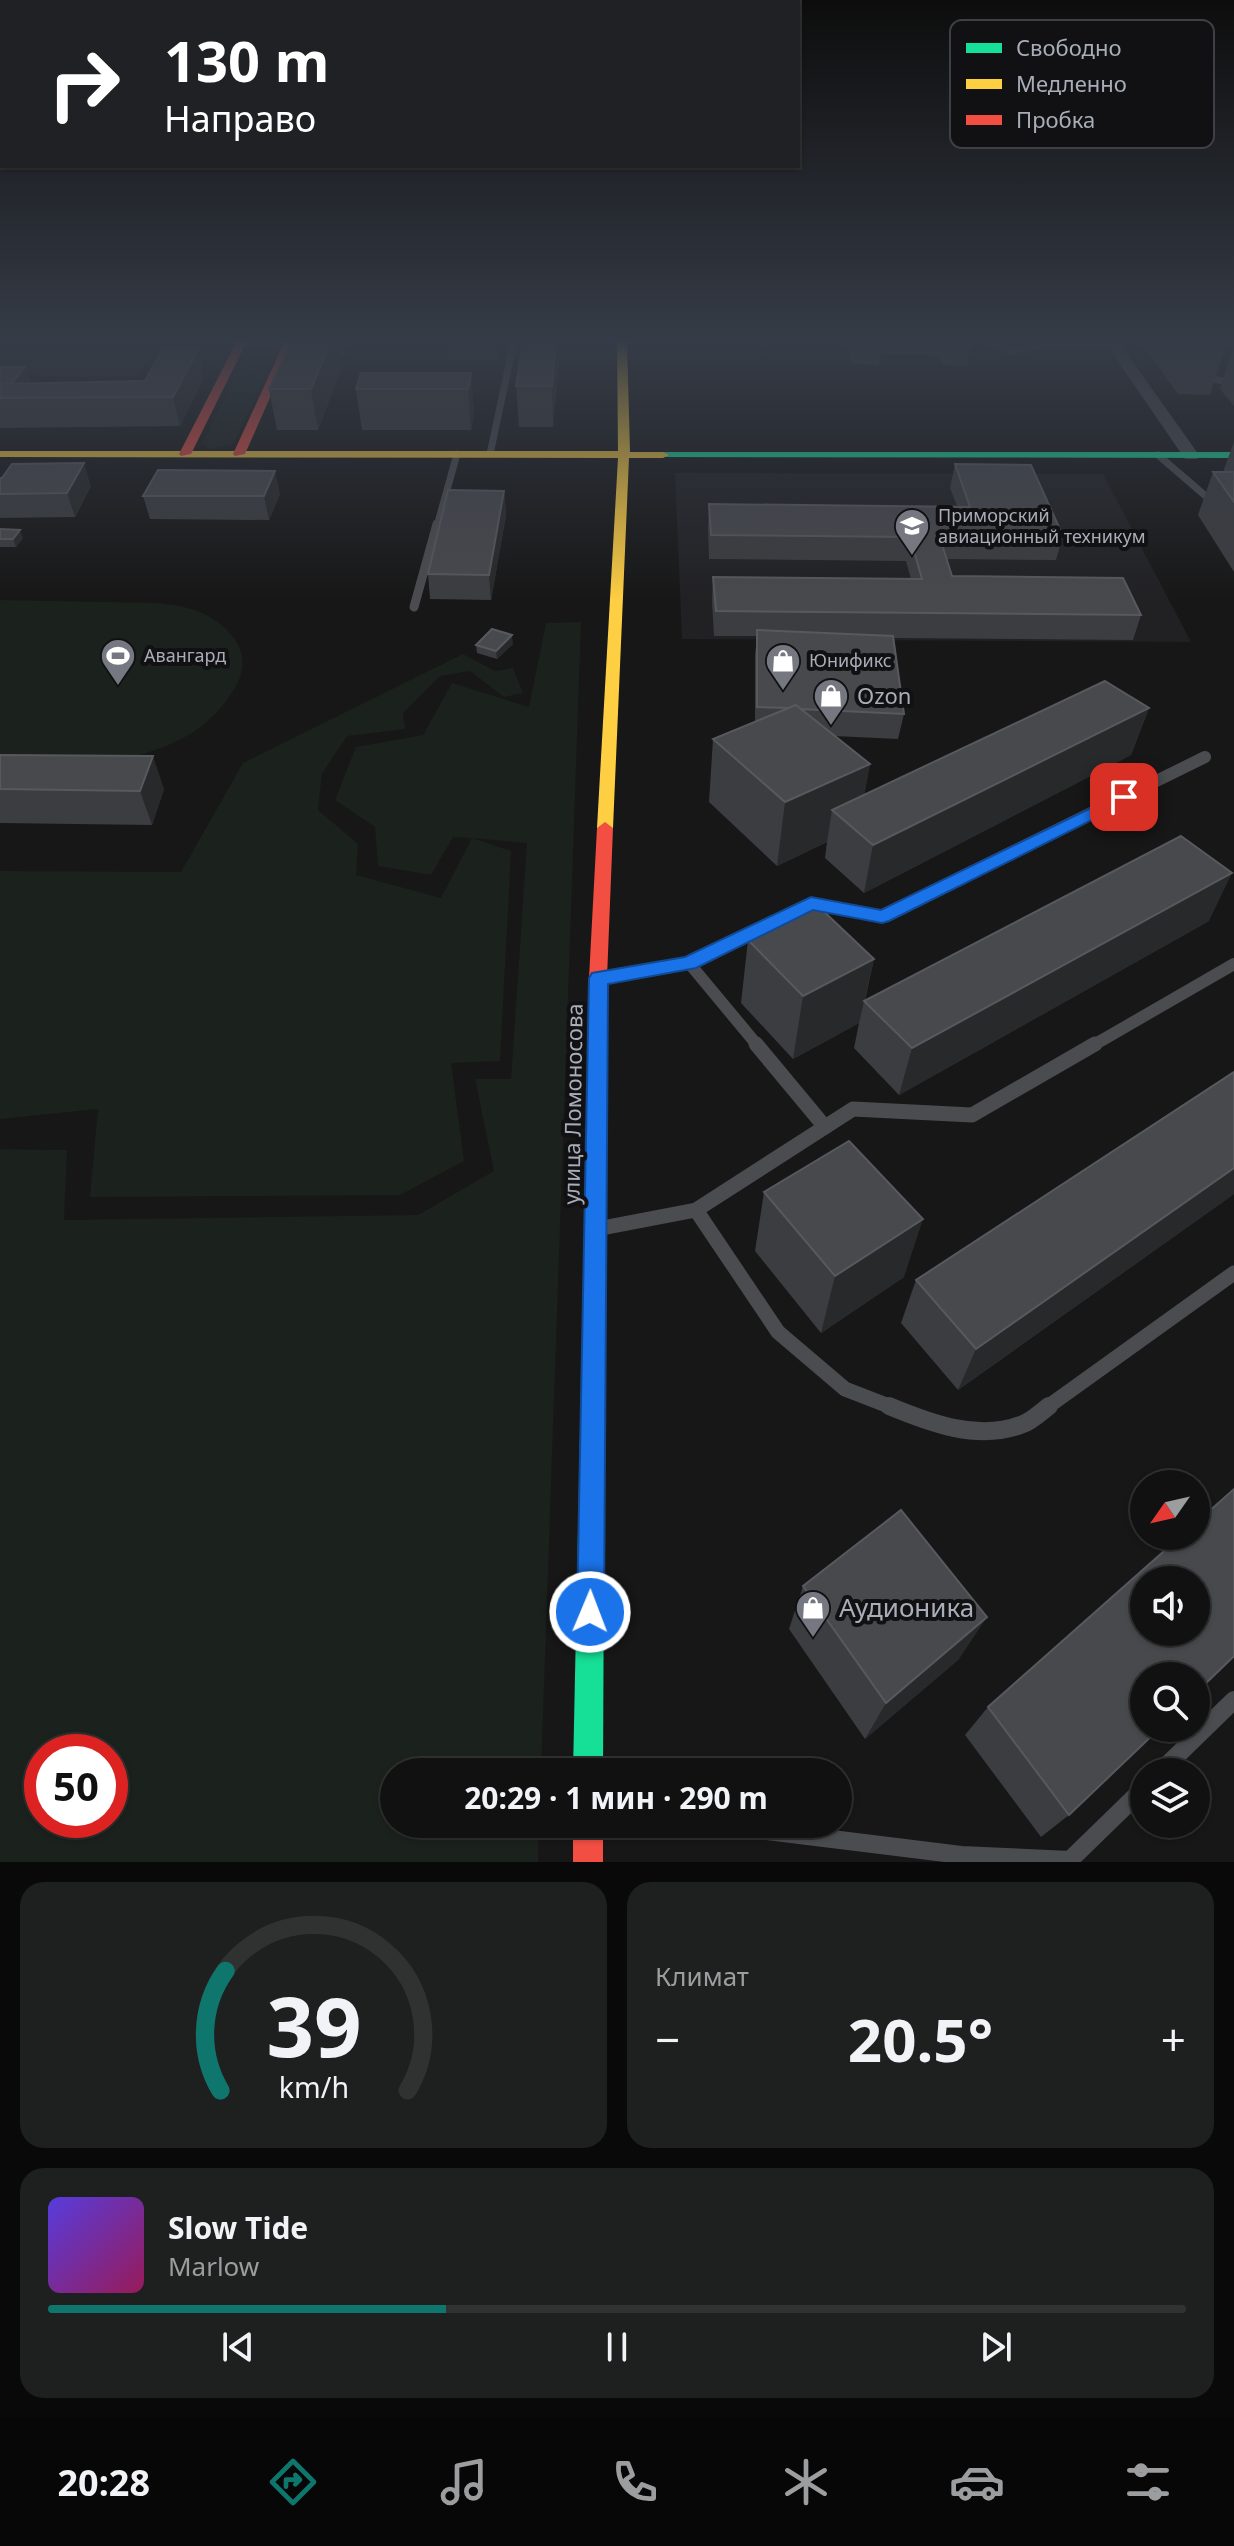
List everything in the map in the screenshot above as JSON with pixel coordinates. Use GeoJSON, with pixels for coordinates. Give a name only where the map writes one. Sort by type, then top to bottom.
{"type":"FeatureCollection","features":[{"type":"Feature","properties":{"kind":"main road"},"geometry":{"type":"LineString","coordinates":[[185,454],[198,428]]}},
{"type":"Feature","properties":{"kind":"main road"},"geometry":{"type":"LineString","coordinates":[[239,454],[251,428]]}},
{"type":"Feature","properties":{"kind":"main road","name":"улица Ломоносова"},"geometry":{"type":"LineString","coordinates":[[588,1758],[598,978],[624,428]]}},
{"type":"Feature","properties":{"kind":"main road"},"geometry":{"type":"LineString","coordinates":[[0,454],[1234,455]]}},
{"type":"Feature","properties":{"kind":"main road"},"geometry":{"type":"LineString","coordinates":[[588,1838],[588,1862]]}},
{"type":"Feature","properties":{"kind":"street"},"geometry":{"type":"LineString","coordinates":[[1172,428],[1191,455]]}},
{"type":"Feature","properties":{"kind":"lane"},"geometry":{"type":"LineString","coordinates":[[490,454],[496,428]]}},
{"type":"Feature","properties":{"kind":"lane"},"geometry":{"type":"LineString","coordinates":[[414,607],[457,454]]}},
{"type":"Feature","properties":{"kind":"lane"},"geometry":{"type":"LineString","coordinates":[[1158,455],[1215,504],[1234,510]]}},
{"type":"Feature","properties":{"kind":"lane"},"geometry":{"type":"LineString","coordinates":[[598,978],[689,963],[811,903],[882,916],[1205,757]]}},
{"type":"Feature","properties":{"kind":"lane"},"geometry":{"type":"LineString","coordinates":[[689,963],[825,1127]]}},
{"type":"Feature","properties":{"kind":"lane"},"geometry":{"type":"LineString","coordinates":[[595,1229],[696,1210],[853,1109],[972,1115],[1234,964]]}},
{"type":"Feature","properties":{"kind":"lane"},"geometry":{"type":"LineString","coordinates":[[696,1210],[778,1332],[845,1389],[915,1417],[984,1434],[1025,1424],[1234,1273]]}},
{"type":"Feature","properties":{"kind":"lane"},"geometry":{"type":"LineString","coordinates":[[1174,1758],[1234,1700]]}},
{"type":"Feature","properties":{"kind":"lane"},"geometry":{"type":"LineString","coordinates":[[811,1838],[962,1859],[1070,1860],[1130,1802]]}},
{"type":"Feature","properties":{"kind":"shaded area"},"geometry":{"type":"Polygon","coordinates":[[[210,428],[241,428],[233,444],[209,449],[202,444],[210,428]]]}},
{"type":"Feature","properties":{"kind":"shaded area","name":"Приморский авиационный техникум"},"geometry":{"type":"Polygon","coordinates":[[[675,473],[1103,474],[1191,642],[682,639],[675,473]]]}},
{"type":"Feature","properties":{"kind":"shaded area","name":"Авангард"},"geometry":{"type":"Polygon","coordinates":[[[0,600],[158,603],[192,609],[213,618],[237,643],[242,661],[240,678],[214,715],[189,734],[161,748],[97,763],[0,773],[0,600]]]}},
{"type":"Feature","properties":{"kind":"shaded area"},"geometry":{"type":"Polygon","coordinates":[[[581,622],[541,1758],[380,1758],[380,1838],[539,1838],[538,1862],[0,1862],[0,1149],[67,1150],[64,1220],[418,1215],[494,1171],[475,1079],[511,1079],[527,843],[453,837],[431,875],[378,866],[375,827],[335,800],[356,747],[423,735],[452,683],[529,707],[546,623],[581,622]]]}},
{"type":"Feature","properties":{"kind":"shaded area"},"geometry":{"type":"Polygon","coordinates":[[[463,654],[495,671],[513,668],[523,693],[504,697],[470,671],[440,676],[403,713],[405,729],[347,736],[322,774],[318,810],[358,844],[356,875],[441,898],[472,838],[511,851],[500,1061],[451,1063],[464,1161],[400,1195],[90,1197],[98,1109],[0,1119],[0,871],[181,872],[243,763],[463,654]]]}},
{"type":"Feature","properties":{"kind":"building"},"geometry":{"type":"Polygon","coordinates":[[[84,463],[67,493],[0,494],[0,478],[12,464],[84,463]]]}},
{"type":"Feature","properties":{"kind":"building"},"geometry":{"type":"Polygon","coordinates":[[[955,464],[1031,465],[1063,536],[939,535],[952,576],[1123,578],[1141,615],[716,611],[713,577],[922,579],[910,537],[711,535],[709,504],[970,507],[955,464]]]}},
{"type":"Feature","properties":{"kind":"building"},"geometry":{"type":"Polygon","coordinates":[[[158,470],[275,471],[264,496],[143,496],[158,470]]]}},
{"type":"Feature","properties":{"kind":"building"},"geometry":{"type":"Polygon","coordinates":[[[1213,472],[1234,472],[1234,502],[1213,472]]]}},
{"type":"Feature","properties":{"kind":"building"},"geometry":{"type":"Polygon","coordinates":[[[448,490],[504,491],[489,575],[428,574],[448,490]]]}},
{"type":"Feature","properties":{"kind":"building"},"geometry":{"type":"Polygon","coordinates":[[[0,529],[20,530],[13,539],[0,539],[0,529]]]}},
{"type":"Feature","properties":{"kind":"building"},"geometry":{"type":"Polygon","coordinates":[[[492,629],[512,635],[496,651],[476,645],[492,629]]]}},
{"type":"Feature","properties":{"kind":"building"},"geometry":{"type":"Polygon","coordinates":[[[757,630],[893,636],[904,714],[800,709],[796,705],[789,708],[757,707],[757,630]]]}},
{"type":"Feature","properties":{"kind":"building"},"geometry":{"type":"Polygon","coordinates":[[[1105,681],[1149,708],[873,845],[832,810],[1105,681]]]}},
{"type":"Feature","properties":{"kind":"building"},"geometry":{"type":"Polygon","coordinates":[[[796,705],[870,764],[785,802],[713,739],[796,705]]]}},
{"type":"Feature","properties":{"kind":"building"},"geometry":{"type":"Polygon","coordinates":[[[0,755],[153,756],[140,791],[0,789],[0,755]]]}},
{"type":"Feature","properties":{"kind":"building"},"geometry":{"type":"Polygon","coordinates":[[[1181,836],[1232,873],[912,1048],[864,1001],[1181,836]]]}},
{"type":"Feature","properties":{"kind":"building"},"geometry":{"type":"Polygon","coordinates":[[[818,906],[874,959],[803,996],[748,940],[818,906]]]}},
{"type":"Feature","properties":{"kind":"building"},"geometry":{"type":"Polygon","coordinates":[[[1234,1072],[1234,1168],[976,1349],[916,1280],[1234,1072]]]}},
{"type":"Feature","properties":{"kind":"building"},"geometry":{"type":"Polygon","coordinates":[[[849,1141],[923,1219],[835,1276],[764,1192],[849,1141]]]}},
{"type":"Feature","properties":{"kind":"building"},"geometry":{"type":"Polygon","coordinates":[[[1234,1489],[1234,1656],[1210,1679],[1210,1662],[1130,1662],[1130,1742],[1145,1742],[1069,1815],[988,1707],[1130,1581],[1130,1646],[1210,1646],[1210,1566],[1147,1566],[1165,1550],[1210,1550],[1210,1510],[1234,1489]]]}},
{"type":"Feature","properties":{"kind":"building"},"geometry":{"type":"Polygon","coordinates":[[[901,1510],[987,1617],[886,1703],[803,1586],[901,1510]]]}},
{"type":"Feature","properties":{"kind":"traffic: fast"},"geometry":{"type":"LineString","coordinates":[[663,455],[1234,455]]}},
{"type":"Feature","properties":{"kind":"traffic: fast"},"geometry":{"type":"LineString","coordinates":[[588,1758],[596,1148]]}},
{"type":"Feature","properties":{"kind":"traffic: slow"},"geometry":{"type":"LineString","coordinates":[[605,828],[624,428]]}},
{"type":"Feature","properties":{"kind":"traffic: slow"},"geometry":{"type":"LineString","coordinates":[[0,454],[663,455]]}},
{"type":"Feature","properties":{"kind":"traffic: jam"},"geometry":{"type":"LineString","coordinates":[[185,454],[198,428]]}},
{"type":"Feature","properties":{"kind":"traffic: jam"},"geometry":{"type":"LineString","coordinates":[[239,454],[251,428]]}},
{"type":"Feature","properties":{"kind":"traffic: jam"},"geometry":{"type":"LineString","coordinates":[[596,1148],[598,978],[605,828]]}},
{"type":"Feature","properties":{"kind":"traffic: jam"},"geometry":{"type":"LineString","coordinates":[[588,1838],[588,1862]]}},
{"type":"Feature","properties":{"kind":"place","name":"Приморский авиационный техникум"},"geometry":{"type":"Point","coordinates":[912,557]}},
{"type":"Feature","properties":{"kind":"place","name":"Авангард"},"geometry":{"type":"Point","coordinates":[118,687]}},
{"type":"Feature","properties":{"kind":"place","name":"Юнификс"},"geometry":{"type":"Point","coordinates":[783,692]}},
{"type":"Feature","properties":{"kind":"place","name":"Ozon"},"geometry":{"type":"Point","coordinates":[831,727]}},
{"type":"Feature","properties":{"kind":"place","name":"Аудионика"},"geometry":{"type":"Point","coordinates":[813,1639]}},
{"type":"Feature","properties":{"kind":"route"},"geometry":{"type":"LineString","coordinates":[[590,1612],[598,978],[689,963],[811,903],[882,916],[1124,797]]}}]}
